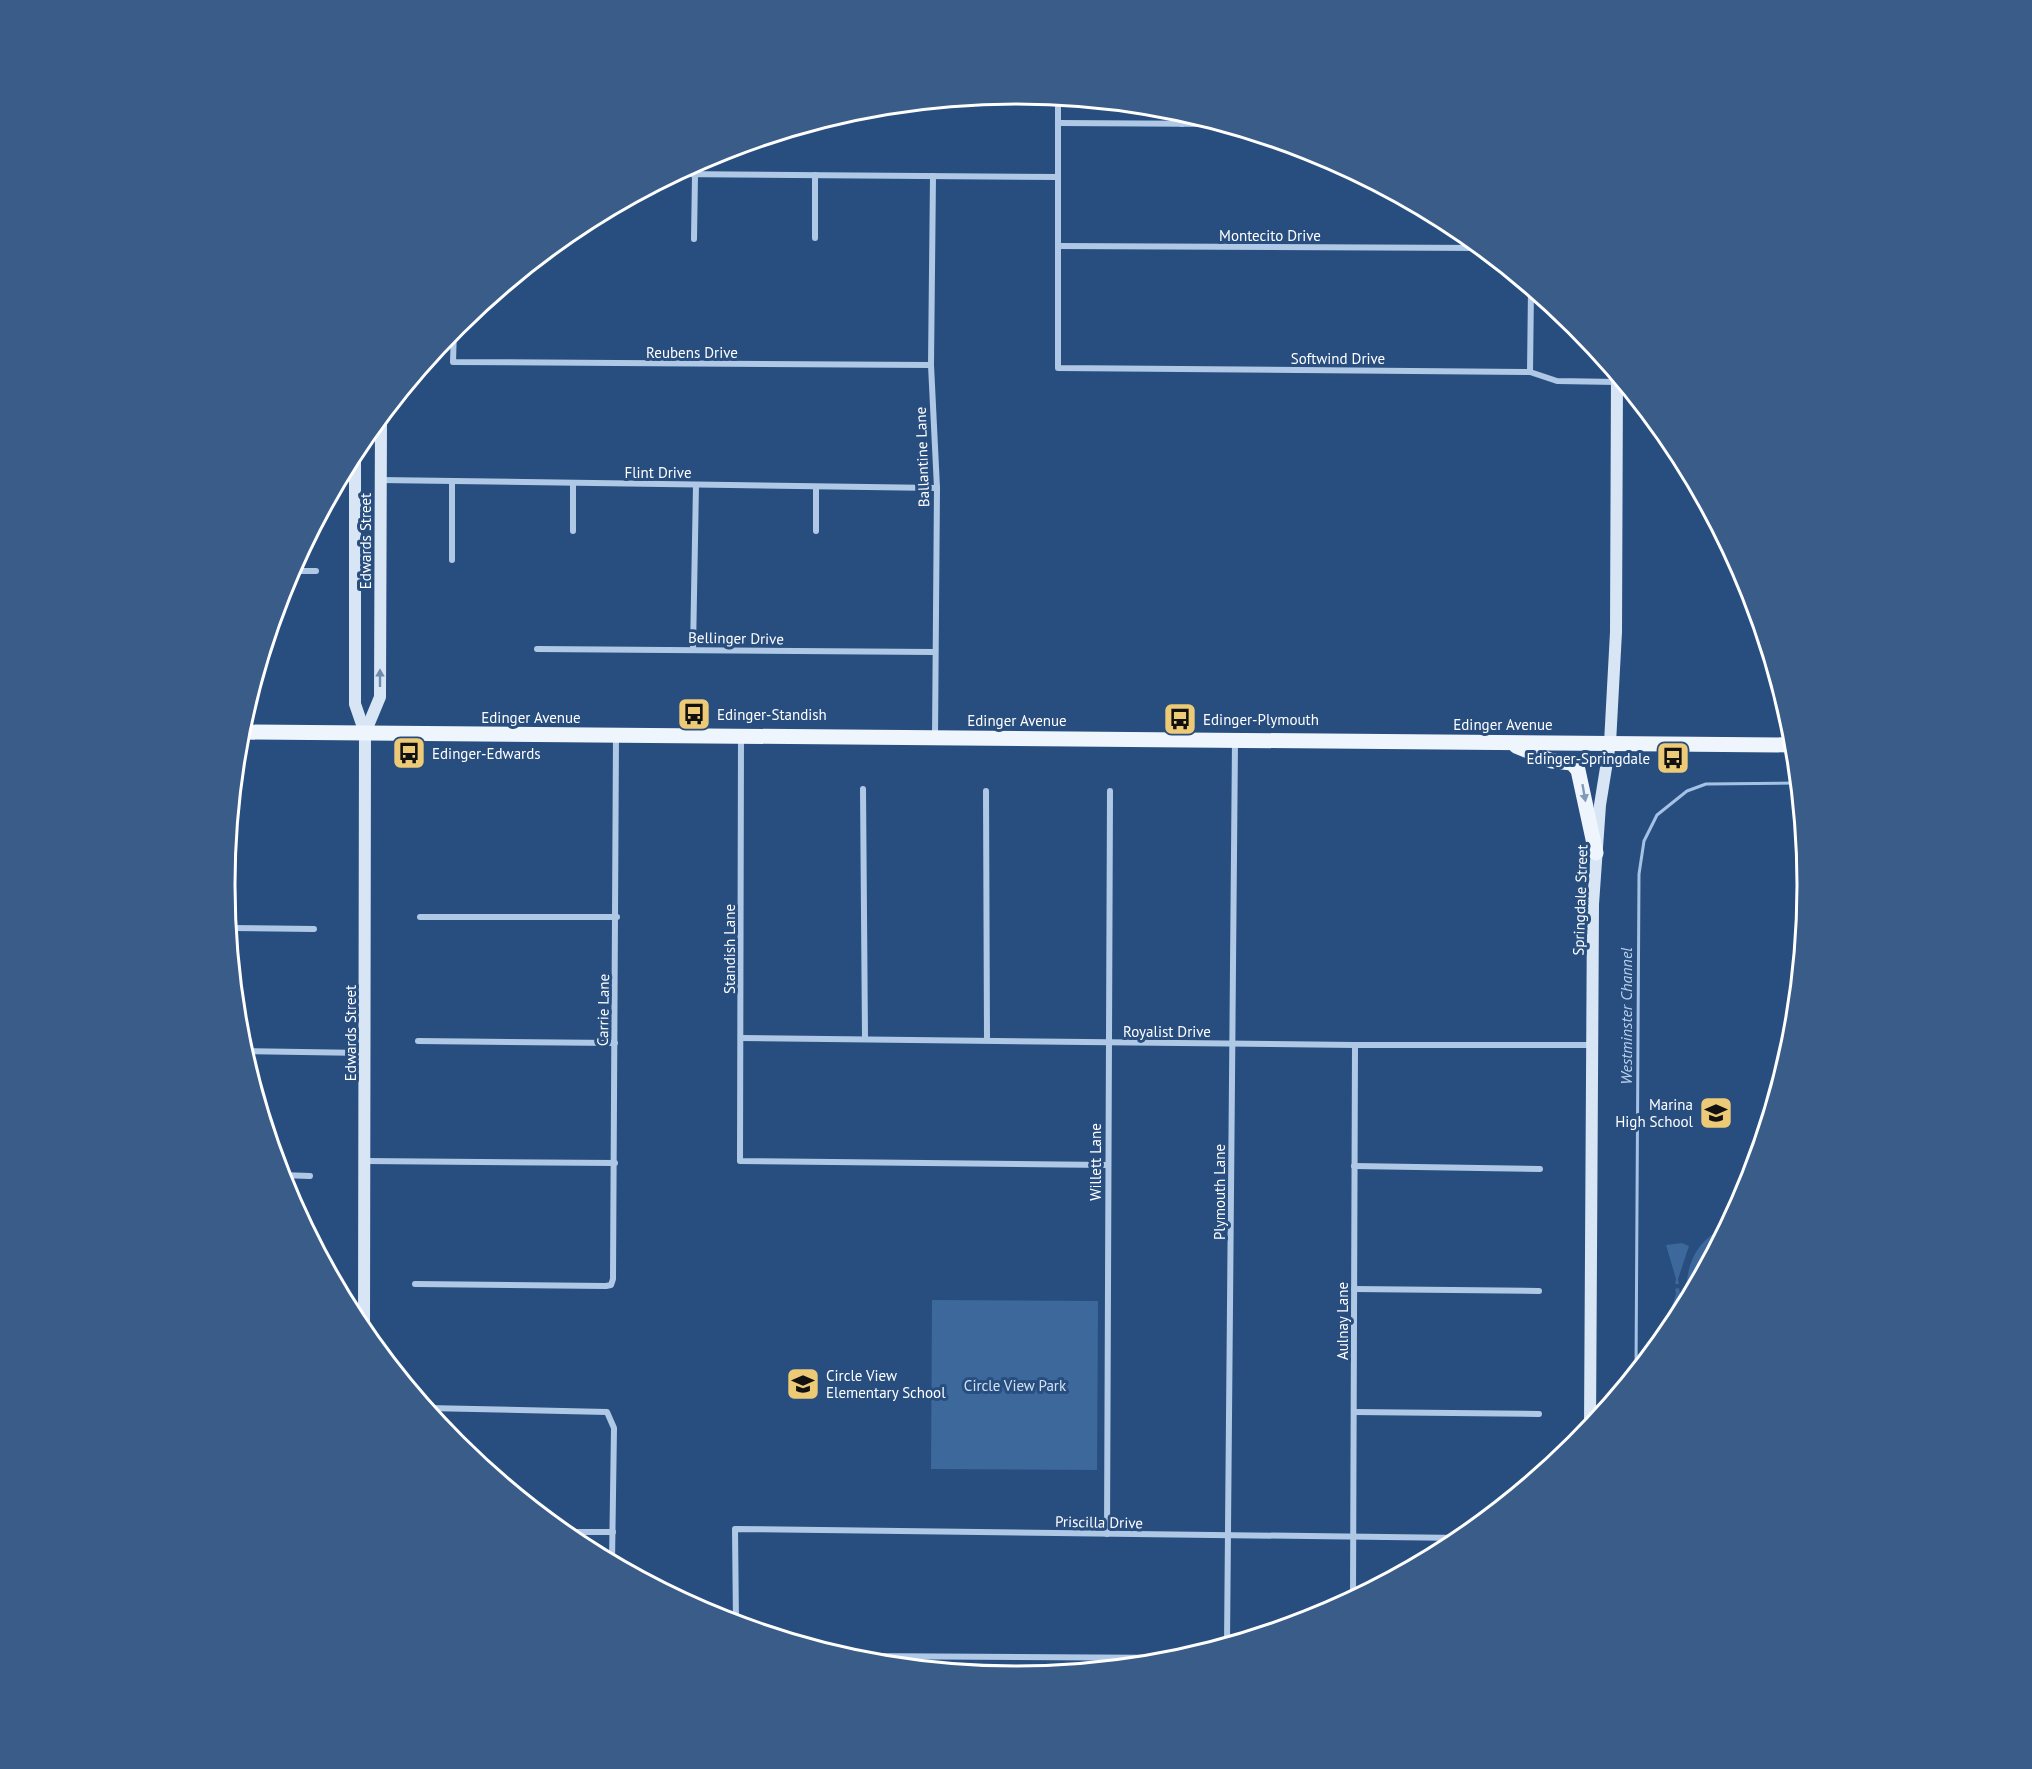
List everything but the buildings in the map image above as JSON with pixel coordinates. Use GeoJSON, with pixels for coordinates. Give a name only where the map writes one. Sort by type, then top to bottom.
{"type":"FeatureCollection","features":[{"type":"Feature","properties":{"kind":"main road","name":"Springdale Street"},"geometry":{"type":"LineString","coordinates":[[1590,1413],[1596,853],[1610,743],[1616,632],[1617,387]]}},
{"type":"Feature","properties":{"kind":"main road","name":"Edwards Street"},"geometry":{"type":"LineString","coordinates":[[365,733],[380,697],[381,431]]}},
{"type":"Feature","properties":{"kind":"main road","name":"Edwards Street"},"geometry":{"type":"LineString","coordinates":[[355,470],[355,704],[365,733],[364,1313]]}},
{"type":"Feature","properties":{"kind":"main road","name":"Edinger Avenue"},"geometry":{"type":"LineString","coordinates":[[250,732],[1784,745]]}},
{"type":"Feature","properties":{"kind":"main road"},"geometry":{"type":"LineString","coordinates":[[1508,742],[1552,761],[1572,764],[1578,770],[1596,853]]}},
{"type":"Feature","properties":{"kind":"street"},"geometry":{"type":"LineString","coordinates":[[1058,105],[1058,246]]}},
{"type":"Feature","properties":{"kind":"street"},"geometry":{"type":"LineString","coordinates":[[1058,123],[1191,124]]}},
{"type":"Feature","properties":{"kind":"street"},"geometry":{"type":"LineString","coordinates":[[694,239],[695,174],[1058,177]]}},
{"type":"Feature","properties":{"kind":"street"},"geometry":{"type":"LineString","coordinates":[[815,175],[815,238]]}},
{"type":"Feature","properties":{"kind":"street","name":"Ballantine Lane"},"geometry":{"type":"LineString","coordinates":[[933,176],[931,365],[937,488],[935,738]]}},
{"type":"Feature","properties":{"kind":"street","name":"Montecito Drive"},"geometry":{"type":"LineString","coordinates":[[1058,246],[1468,248]]}},
{"type":"Feature","properties":{"kind":"street","name":"Softwind Drive"},"geometry":{"type":"LineString","coordinates":[[1058,246],[1058,368],[1530,372],[1557,381],[1610,378]]}},
{"type":"Feature","properties":{"kind":"street"},"geometry":{"type":"LineString","coordinates":[[1530,372],[1532,298]]}},
{"type":"Feature","properties":{"kind":"street","name":"Reubens Drive"},"geometry":{"type":"LineString","coordinates":[[454,343],[453,362],[931,365]]}},
{"type":"Feature","properties":{"kind":"street","name":"Flint Drive"},"geometry":{"type":"LineString","coordinates":[[380,480],[937,488]]}},
{"type":"Feature","properties":{"kind":"street"},"geometry":{"type":"LineString","coordinates":[[452,482],[452,560]]}},
{"type":"Feature","properties":{"kind":"street"},"geometry":{"type":"LineString","coordinates":[[573,484],[573,531]]}},
{"type":"Feature","properties":{"kind":"street"},"geometry":{"type":"LineString","coordinates":[[693,650],[696,484]]}},
{"type":"Feature","properties":{"kind":"street"},"geometry":{"type":"LineString","coordinates":[[816,487],[816,531]]}},
{"type":"Feature","properties":{"kind":"street"},"geometry":{"type":"LineString","coordinates":[[301,571],[316,571]]}},
{"type":"Feature","properties":{"kind":"street","name":"Bellinger Drive"},"geometry":{"type":"LineString","coordinates":[[537,649],[934,652]]}},
{"type":"Feature","properties":{"kind":"street","name":"Carrie Lane"},"geometry":{"type":"LineString","coordinates":[[415,1284],[611,1285],[614,1279],[616,735]]}},
{"type":"Feature","properties":{"kind":"street","name":"Standish Lane"},"geometry":{"type":"LineString","coordinates":[[741,736],[740,1161],[1107,1165]]}},
{"type":"Feature","properties":{"kind":"street","name":"Plymouth Lane"},"geometry":{"type":"LineString","coordinates":[[1227,1636],[1235,740]]}},
{"type":"Feature","properties":{"kind":"street"},"geometry":{"type":"LineString","coordinates":[[863,789],[865,1038]]}},
{"type":"Feature","properties":{"kind":"street"},"geometry":{"type":"LineString","coordinates":[[986,791],[987,1040]]}},
{"type":"Feature","properties":{"kind":"street","name":"Willett Lane"},"geometry":{"type":"LineString","coordinates":[[1107,1534],[1110,791]]}},
{"type":"Feature","properties":{"kind":"street"},"geometry":{"type":"LineString","coordinates":[[420,917],[617,917]]}},
{"type":"Feature","properties":{"kind":"street"},"geometry":{"type":"LineString","coordinates":[[237,928],[314,929]]}},
{"type":"Feature","properties":{"kind":"street","name":"Royalist Drive"},"geometry":{"type":"LineString","coordinates":[[741,1038],[1355,1045],[1593,1045]]}},
{"type":"Feature","properties":{"kind":"street"},"geometry":{"type":"LineString","coordinates":[[418,1041],[615,1043]]}},
{"type":"Feature","properties":{"kind":"street","name":"Aulnay Lane"},"geometry":{"type":"LineString","coordinates":[[1353,1589],[1355,1045]]}},
{"type":"Feature","properties":{"kind":"street"},"geometry":{"type":"LineString","coordinates":[[254,1052],[365,1053]]}},
{"type":"Feature","properties":{"kind":"street"},"geometry":{"type":"LineString","coordinates":[[365,1161],[615,1163]]}},
{"type":"Feature","properties":{"kind":"street"},"geometry":{"type":"LineString","coordinates":[[1354,1166],[1540,1169]]}},
{"type":"Feature","properties":{"kind":"street"},"geometry":{"type":"LineString","coordinates":[[291,1175],[310,1176]]}},
{"type":"Feature","properties":{"kind":"street"},"geometry":{"type":"LineString","coordinates":[[1354,1289],[1539,1291]]}},
{"type":"Feature","properties":{"kind":"street"},"geometry":{"type":"LineString","coordinates":[[438,1408],[607,1412],[614,1428],[612,1553]]}},
{"type":"Feature","properties":{"kind":"street"},"geometry":{"type":"LineString","coordinates":[[1354,1412],[1539,1414]]}},
{"type":"Feature","properties":{"kind":"street","name":"Priscilla Drive"},"geometry":{"type":"LineString","coordinates":[[736,1613],[735,1529],[1444,1538]]}},
{"type":"Feature","properties":{"kind":"street"},"geometry":{"type":"LineString","coordinates":[[579,1532],[613,1532]]}},
{"type":"Feature","properties":{"kind":"street"},"geometry":{"type":"LineString","coordinates":[[908,1658],[1124,1658]]}},
{"type":"Feature","properties":{"kind":"green space"},"geometry":{"type":"Polygon","coordinates":[[[1714,1234],[1687,1283],[1694,1256],[1706,1239],[1714,1234]]]}},
{"type":"Feature","properties":{"kind":"green space"},"geometry":{"type":"Polygon","coordinates":[[[1682,1243],[1689,1246],[1678,1279],[1679,1284],[1675,1284],[1676,1279],[1666,1245],[1682,1243]]]}},
{"type":"Feature","properties":{"kind":"green space"},"geometry":{"type":"Polygon","coordinates":[[[1679,1288],[1680,1294],[1671,1308],[1676,1294],[1675,1289],[1679,1288]]]}},
{"type":"Feature","properties":{"kind":"green space","name":"Circle View Park"},"geometry":{"type":"Polygon","coordinates":[[[932,1300],[1098,1301],[1097,1470],[931,1469],[932,1300]]]}},
{"type":"Feature","properties":{"kind":"waterway","name":"Westminster Channel"},"geometry":{"type":"LineString","coordinates":[[1636,1360],[1639,874],[1644,841],[1657,815],[1687,791],[1706,784],[1790,783]]}},
{"type":"Feature","properties":{"kind":"place","name":"Edinger-Standish"},"geometry":{"type":"Point","coordinates":[694,714]}},
{"type":"Feature","properties":{"kind":"place","name":"Edinger-Plymouth"},"geometry":{"type":"Point","coordinates":[1180,719]}},
{"type":"Feature","properties":{"kind":"place","name":"Edinger-Edwards"},"geometry":{"type":"Point","coordinates":[409,753]}},
{"type":"Feature","properties":{"kind":"place","name":"Edinger-Springdale"},"geometry":{"type":"Point","coordinates":[1673,758]}},
{"type":"Feature","properties":{"kind":"place","name":"Marina High School"},"geometry":{"type":"Point","coordinates":[1716,1113]}},
{"type":"Feature","properties":{"kind":"place","name":"Circle View Elementary School"},"geometry":{"type":"Point","coordinates":[803,1384]}}]}
